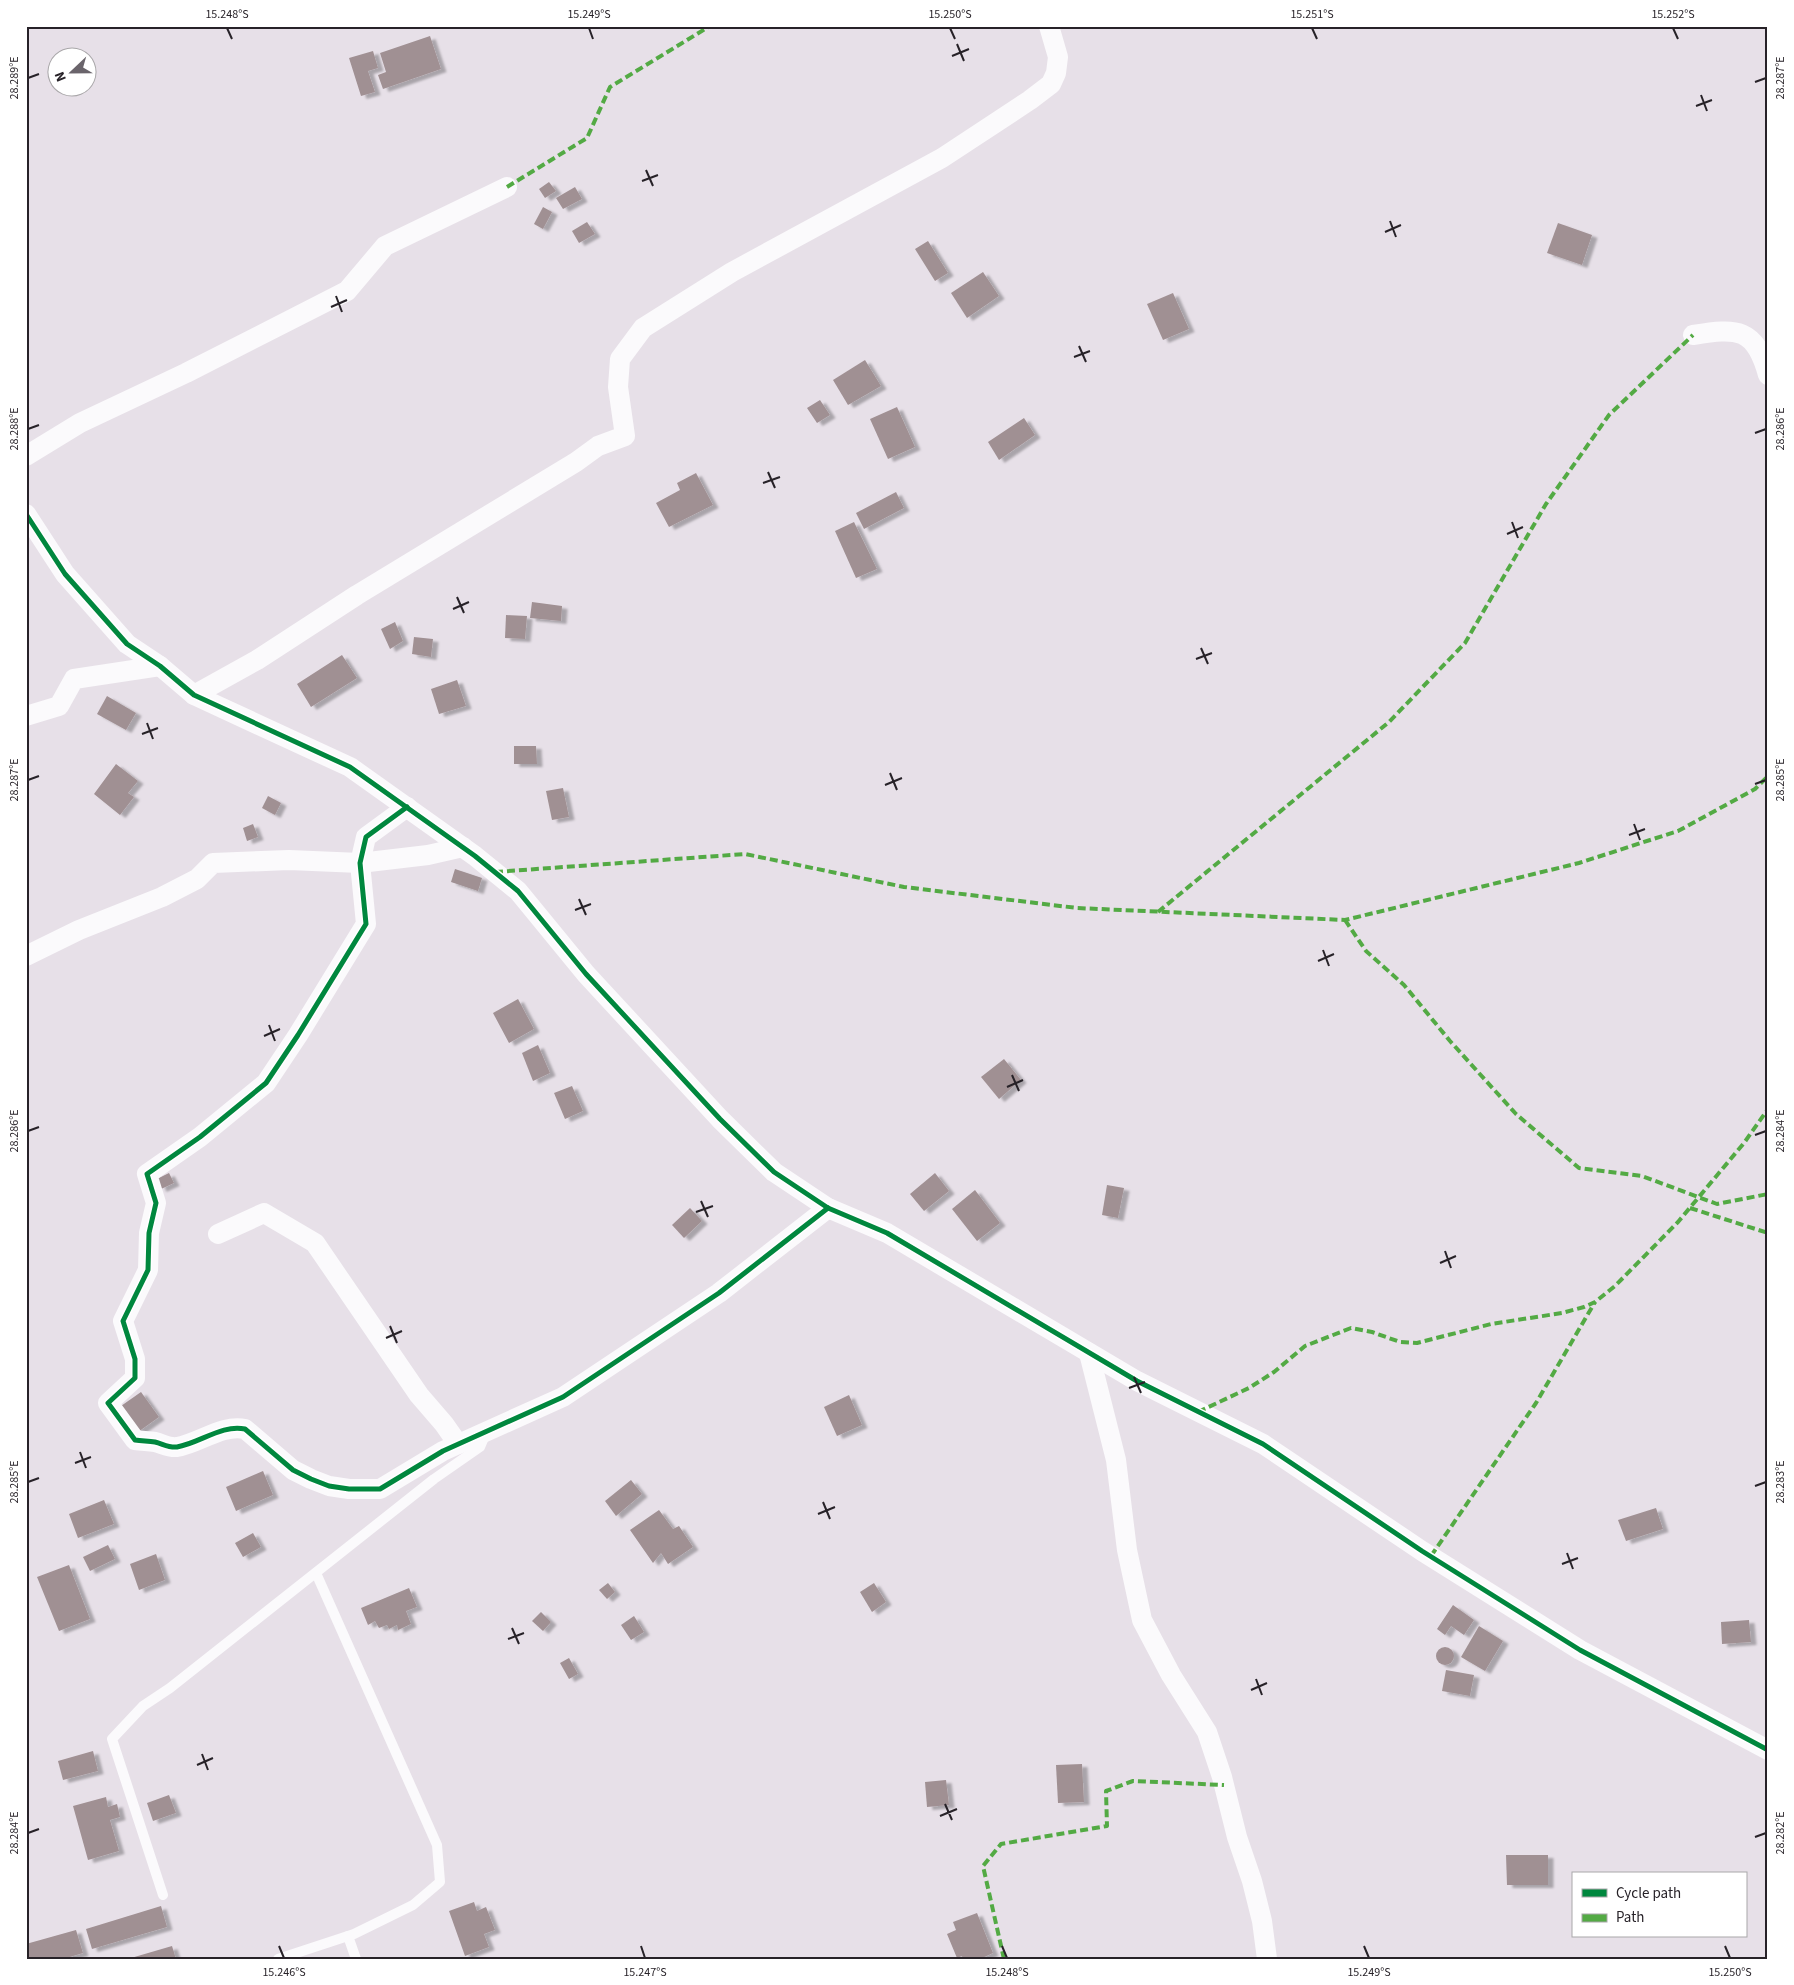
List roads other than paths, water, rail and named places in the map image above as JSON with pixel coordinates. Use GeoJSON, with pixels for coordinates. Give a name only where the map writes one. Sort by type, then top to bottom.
{"type":"FeatureCollection","features":[{"type":"Feature","properties":{"kind":"street"},"geometry":{"type":"LineString","coordinates":[[194,695],[257,660],[357,595],[576,462],[598,446],[625,436],[618,387],[620,359],[644,328],[732,272],[942,158],[1037,95],[1051,84],[1056,73],[1058,57],[1049,26]]}},
{"type":"Feature","properties":{"kind":"street"},"geometry":{"type":"LineString","coordinates":[[26,456],[80,423],[186,373],[347,290],[385,246],[507,187]]}},
{"type":"Feature","properties":{"kind":"street"},"geometry":{"type":"LineString","coordinates":[[1694,335],[1723,330],[1744,333],[1760,350],[1768,375]]}},
{"type":"Feature","properties":{"kind":"street"},"geometry":{"type":"LineString","coordinates":[[26,514],[65,574],[127,644],[160,666],[194,695],[350,767],[463,847],[518,891],[586,974],[720,1119],[774,1172],[828,1208],[887,1234],[1137,1382],[1263,1444],[1422,1551],[1580,1650],[1768,1750]]}},
{"type":"Feature","properties":{"kind":"street"},"geometry":{"type":"LineString","coordinates":[[26,716],[59,706],[74,679],[160,666]]}},
{"type":"Feature","properties":{"kind":"street"},"geometry":{"type":"LineString","coordinates":[[407,807],[366,837],[360,863],[366,924],[266,1083],[200,1137],[147,1174],[156,1203],[149,1233],[148,1270],[123,1321],[135,1359],[135,1378],[108,1403],[135,1440],[156,1442],[174,1448],[188,1445],[226,1429],[236,1427],[244,1430],[293,1470],[329,1486],[349,1489],[380,1489],[443,1451],[563,1397],[718,1293],[828,1208]]}},
{"type":"Feature","properties":{"kind":"street"},"geometry":{"type":"LineString","coordinates":[[26,956],[79,930],[162,897],[197,879],[213,863],[289,860],[360,863],[428,855],[463,847]]}},
{"type":"Feature","properties":{"kind":"street"},"geometry":{"type":"LineString","coordinates":[[218,1234],[264,1213],[315,1243],[419,1395],[444,1424],[458,1444]]}},
{"type":"Feature","properties":{"kind":"street"},"geometry":{"type":"LineString","coordinates":[[1089,1353],[1116,1460],[1127,1550],[1142,1620],[1171,1675],[1207,1732],[1222,1777],[1237,1837],[1252,1881],[1262,1921],[1267,1959]]}},
{"type":"Feature","properties":{"kind":"lane"},"geometry":{"type":"LineString","coordinates":[[164,1895],[112,1739],[143,1706],[170,1688],[434,1479],[480,1447],[487,1432]]}},
{"type":"Feature","properties":{"kind":"lane"},"geometry":{"type":"LineString","coordinates":[[278,1959],[348,1936],[413,1905],[440,1882],[438,1845],[316,1572]]}},
{"type":"Feature","properties":{"kind":"lane"},"geometry":{"type":"LineString","coordinates":[[348,1936],[356,1959]]}}]}
